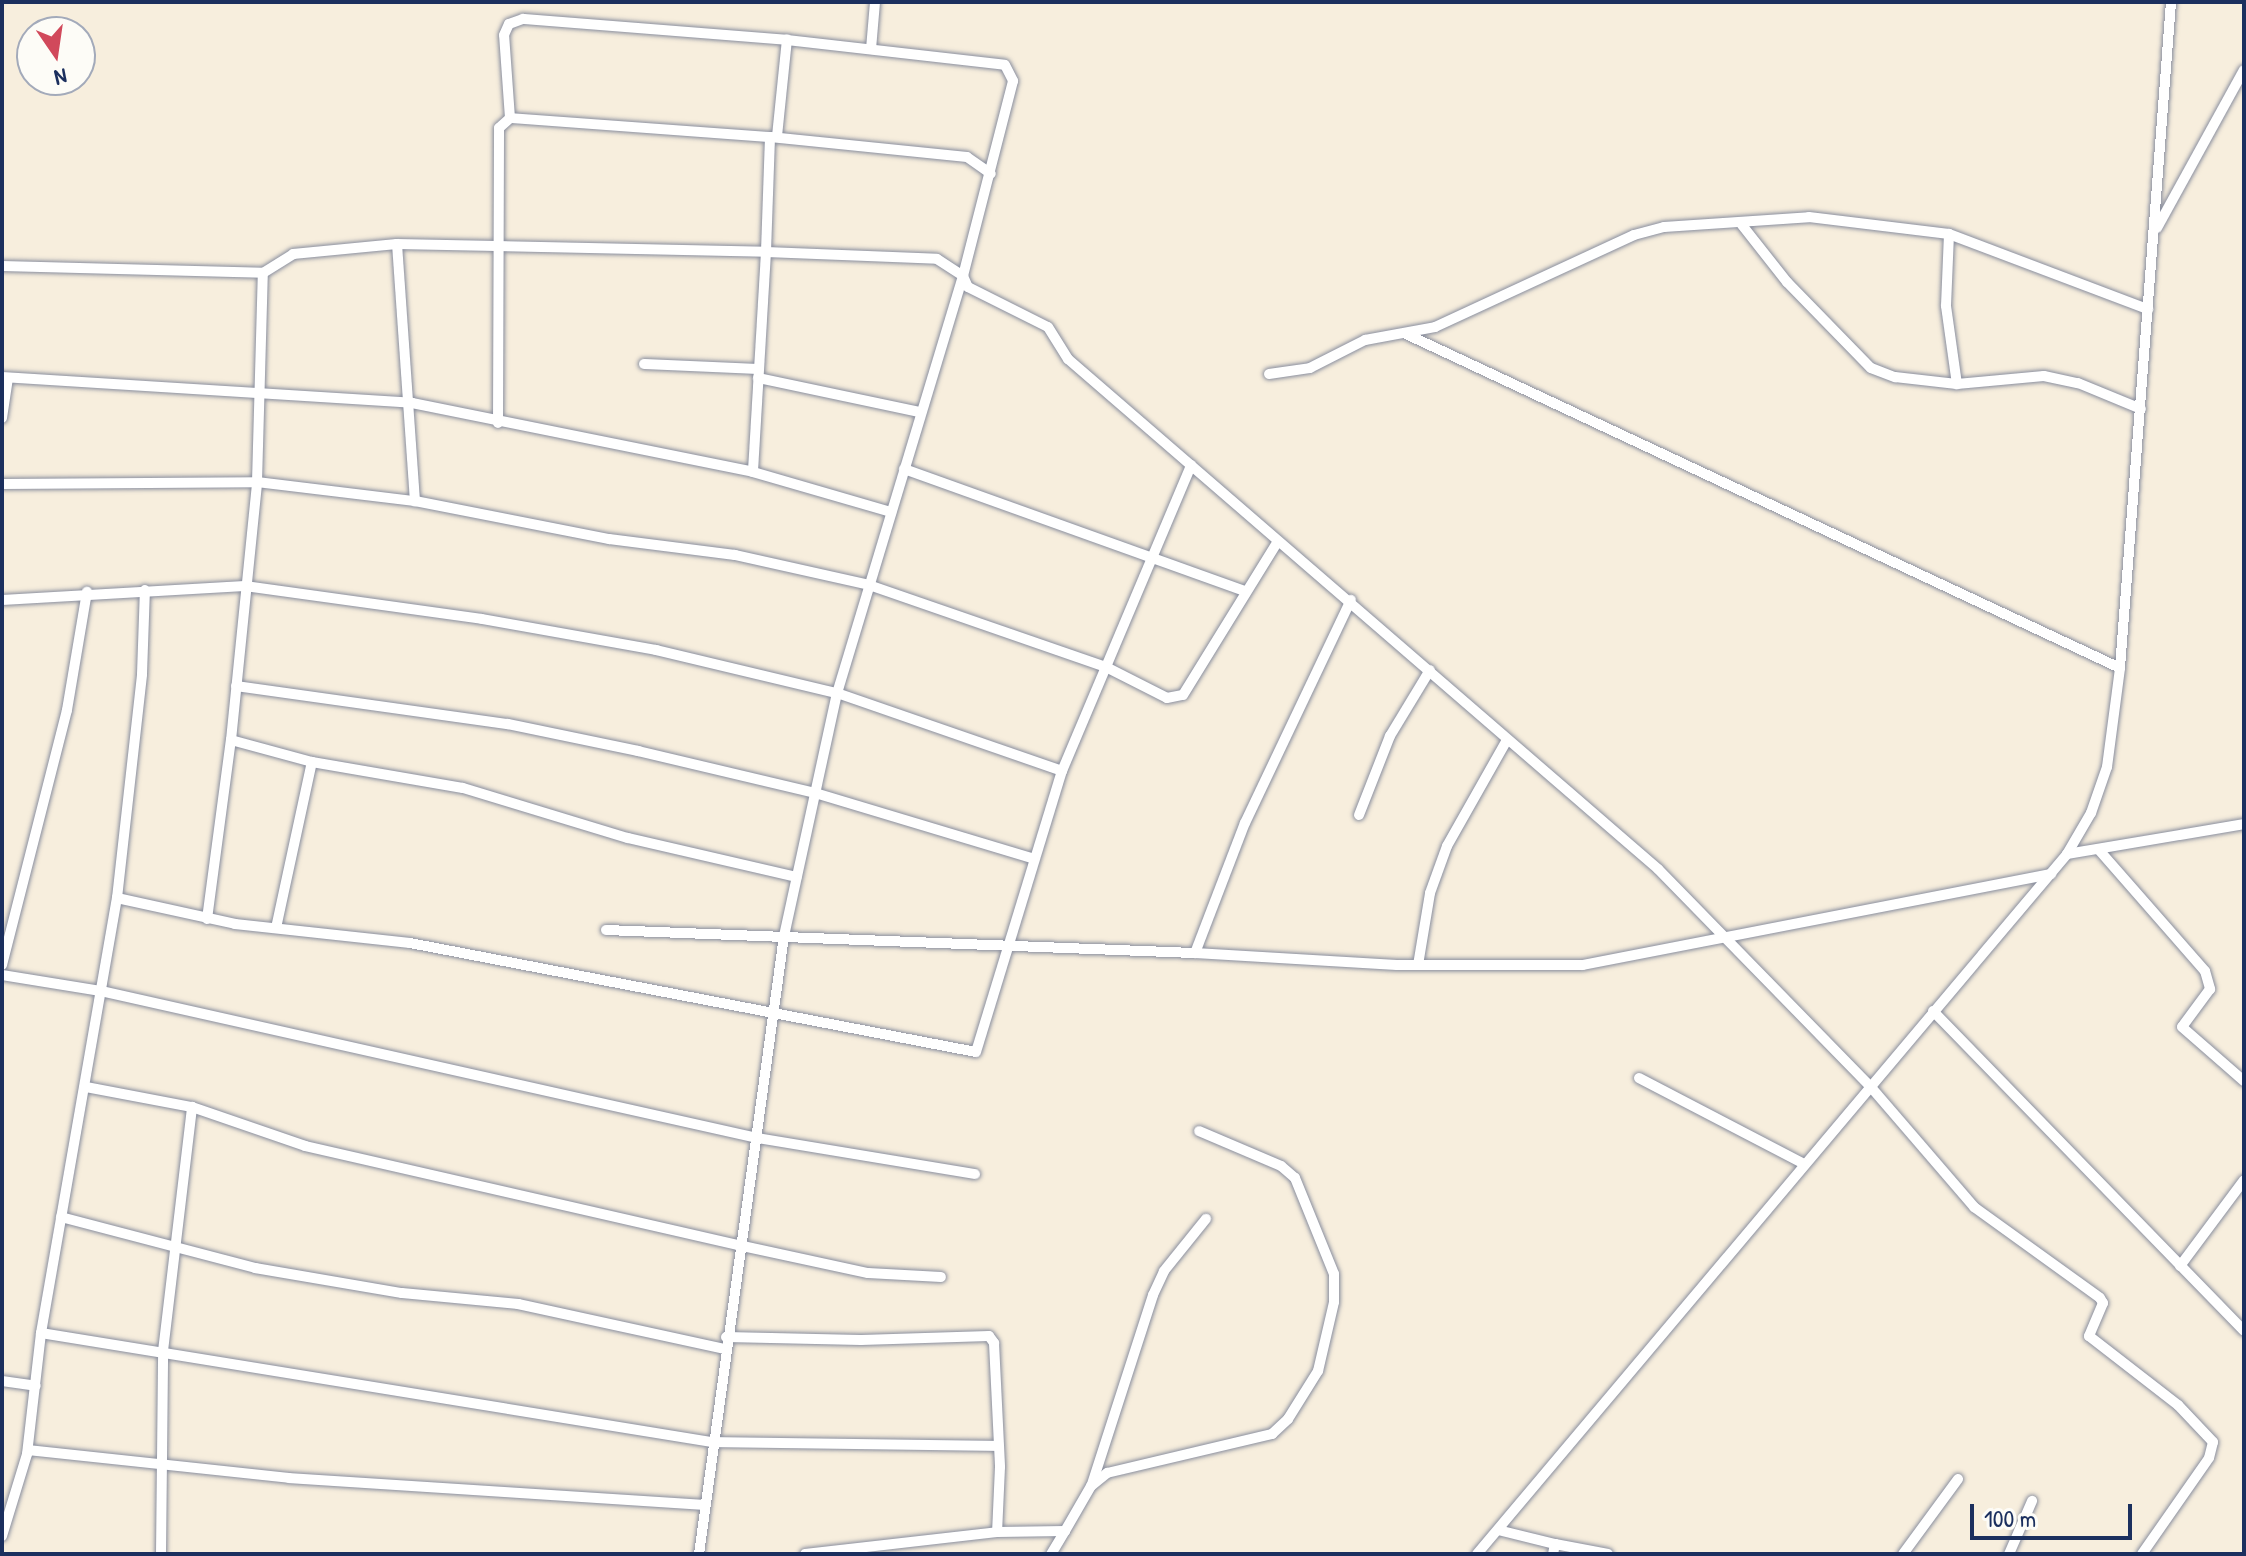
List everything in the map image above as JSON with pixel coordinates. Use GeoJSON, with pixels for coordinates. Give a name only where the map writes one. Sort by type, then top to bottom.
{"type":"FeatureCollection","features":[{"type":"Feature","properties":{"kind":"street"},"geometry":{"type":"LineString","coordinates":[[871,49],[875,2]]}},
{"type":"Feature","properties":{"kind":"street"},"geometry":{"type":"LineString","coordinates":[[1477,1554],[2051,874],[2067,854],[2091,813],[2107,767],[2120,668],[2171,2]]}},
{"type":"Feature","properties":{"kind":"street"},"geometry":{"type":"LineString","coordinates":[[510,118],[504,35],[514,21],[787,40],[999,62],[1011,71],[1013,81],[963,276],[837,693],[784,936],[757,1138],[738,1245],[699,1554]]}},
{"type":"Feature","properties":{"kind":"street"},"geometry":{"type":"LineString","coordinates":[[753,472],[774,136],[787,40]]}},
{"type":"Feature","properties":{"kind":"street"},"geometry":{"type":"LineString","coordinates":[[2154,233],[2244,70]]}},
{"type":"Feature","properties":{"kind":"street"},"geometry":{"type":"LineString","coordinates":[[498,423],[495,242],[499,128],[510,118],[774,136],[967,157],[991,174]]}},
{"type":"Feature","properties":{"kind":"street"},"geometry":{"type":"LineString","coordinates":[[1269,374],[1310,368],[1365,340],[1406,334],[1457,319],[1634,235],[1664,227],[1834,218],[1949,234],[2148,309]]}},
{"type":"Feature","properties":{"kind":"street"},"geometry":{"type":"LineString","coordinates":[[1742,225],[1861,361],[1895,377],[1957,384],[2044,376],[2078,383],[2141,409]]}},
{"type":"Feature","properties":{"kind":"street"},"geometry":{"type":"LineString","coordinates":[[1949,234],[1946,306],[1957,384]]}},
{"type":"Feature","properties":{"kind":"street"},"geometry":{"type":"LineString","coordinates":[[2,266],[263,273],[293,254],[397,244],[495,242],[937,259],[963,276],[976,292],[1048,327],[1068,359],[1277,543],[1351,600],[1507,740],[1658,869],[1870,1086],[1974,1207],[2100,1298],[2103,1303],[2089,1336],[2210,1435],[2212,1453],[2142,1554]]}},
{"type":"Feature","properties":{"kind":"street"},"geometry":{"type":"LineString","coordinates":[[397,244],[412,403],[415,501]]}},
{"type":"Feature","properties":{"kind":"street"},"geometry":{"type":"LineString","coordinates":[[207,919],[231,740],[257,482],[257,392],[263,273]]}},
{"type":"Feature","properties":{"kind":"street"},"geometry":{"type":"LineString","coordinates":[[1406,334],[2120,668]]}},
{"type":"Feature","properties":{"kind":"street"},"geometry":{"type":"LineString","coordinates":[[644,364],[759,374],[920,412]]}},
{"type":"Feature","properties":{"kind":"street"},"geometry":{"type":"LineString","coordinates":[[2,418],[5,378],[412,403],[498,423],[753,472],[891,512]]}},
{"type":"Feature","properties":{"kind":"street"},"geometry":{"type":"LineString","coordinates":[[117,898],[207,919],[410,943],[976,1052],[1004,949],[1062,771],[1191,465]]}},
{"type":"Feature","properties":{"kind":"street"},"geometry":{"type":"LineString","coordinates":[[904,469],[1245,591]]}},
{"type":"Feature","properties":{"kind":"street"},"geometry":{"type":"LineString","coordinates":[[2,484],[257,482],[415,501],[609,539],[735,555],[869,585],[1106,667],[1167,698],[1183,695],[1277,543]]}},
{"type":"Feature","properties":{"kind":"street"},"geometry":{"type":"LineString","coordinates":[[2,600],[87,592],[245,586],[656,650],[837,693],[1062,771]]}},
{"type":"Feature","properties":{"kind":"street"},"geometry":{"type":"LineString","coordinates":[[2,1536],[28,1450],[41,1333],[117,898],[142,674],[145,590]]}},
{"type":"Feature","properties":{"kind":"street"},"geometry":{"type":"LineString","coordinates":[[2,965],[67,710],[87,592]]}},
{"type":"Feature","properties":{"kind":"street"},"geometry":{"type":"LineString","coordinates":[[1195,953],[1245,823],[1351,600]]}},
{"type":"Feature","properties":{"kind":"street"},"geometry":{"type":"LineString","coordinates":[[1359,815],[1390,736],[1430,670]]}},
{"type":"Feature","properties":{"kind":"street"},"geometry":{"type":"LineString","coordinates":[[236,686],[508,724],[815,793],[1032,858]]}},
{"type":"Feature","properties":{"kind":"street"},"geometry":{"type":"LineString","coordinates":[[231,740],[312,762],[463,788],[628,838],[797,877]]}},
{"type":"Feature","properties":{"kind":"street"},"geometry":{"type":"LineString","coordinates":[[1418,965],[1430,893],[1447,846],[1507,740]]}},
{"type":"Feature","properties":{"kind":"street"},"geometry":{"type":"LineString","coordinates":[[276,928],[312,762]]}},
{"type":"Feature","properties":{"kind":"street"},"geometry":{"type":"LineString","coordinates":[[2067,854],[2244,824]]}},
{"type":"Feature","properties":{"kind":"street"},"geometry":{"type":"LineString","coordinates":[[2099,850],[2205,971],[2210,989],[2182,1027],[2244,1081]]}},
{"type":"Feature","properties":{"kind":"street"},"geometry":{"type":"LineString","coordinates":[[606,930],[1418,965],[1583,965],[2051,874]]}},
{"type":"Feature","properties":{"kind":"street"},"geometry":{"type":"LineString","coordinates":[[2,975],[101,991],[757,1138],[975,1174]]}},
{"type":"Feature","properties":{"kind":"street"},"geometry":{"type":"LineString","coordinates":[[1933,1011],[2244,1331]]}},
{"type":"Feature","properties":{"kind":"street"},"geometry":{"type":"LineString","coordinates":[[1639,1078],[1804,1164]]}},
{"type":"Feature","properties":{"kind":"street"},"geometry":{"type":"LineString","coordinates":[[86,1087],[192,1107],[305,1146],[738,1245],[868,1273],[941,1277]]}},
{"type":"Feature","properties":{"kind":"street"},"geometry":{"type":"LineString","coordinates":[[161,1554],[165,1464],[163,1351],[192,1107]]}},
{"type":"Feature","properties":{"kind":"street"},"geometry":{"type":"LineString","coordinates":[[1091,1486],[1113,1472],[1272,1434],[1288,1419],[1318,1371],[1334,1302],[1334,1274],[1295,1178],[1281,1166],[1199,1131]]}},
{"type":"Feature","properties":{"kind":"street"},"geometry":{"type":"LineString","coordinates":[[2180,1266],[2244,1180]]}},
{"type":"Feature","properties":{"kind":"street"},"geometry":{"type":"LineString","coordinates":[[61,1217],[255,1268],[402,1293],[518,1304],[725,1343],[989,1336],[994,1343],[997,1532]]}},
{"type":"Feature","properties":{"kind":"street"},"geometry":{"type":"LineString","coordinates":[[1051,1554],[1091,1486],[1153,1295],[1164,1271],[1206,1219]]}},
{"type":"Feature","properties":{"kind":"street"},"geometry":{"type":"LineString","coordinates":[[41,1333],[712,1442],[998,1446]]}},
{"type":"Feature","properties":{"kind":"street"},"geometry":{"type":"LineString","coordinates":[[2,1381],[36,1386]]}},
{"type":"Feature","properties":{"kind":"street"},"geometry":{"type":"LineString","coordinates":[[28,1450],[363,1484],[704,1505]]}},
{"type":"Feature","properties":{"kind":"street"},"geometry":{"type":"LineString","coordinates":[[1903,1554],[1958,1479]]}},
{"type":"Feature","properties":{"kind":"street"},"geometry":{"type":"LineString","coordinates":[[2009,1554],[2032,1501]]}},
{"type":"Feature","properties":{"kind":"street"},"geometry":{"type":"LineString","coordinates":[[1498,1530],[1554,1549],[1608,1554]]}},
{"type":"Feature","properties":{"kind":"street"},"geometry":{"type":"LineString","coordinates":[[805,1554],[997,1532],[1065,1531]]}}]}
